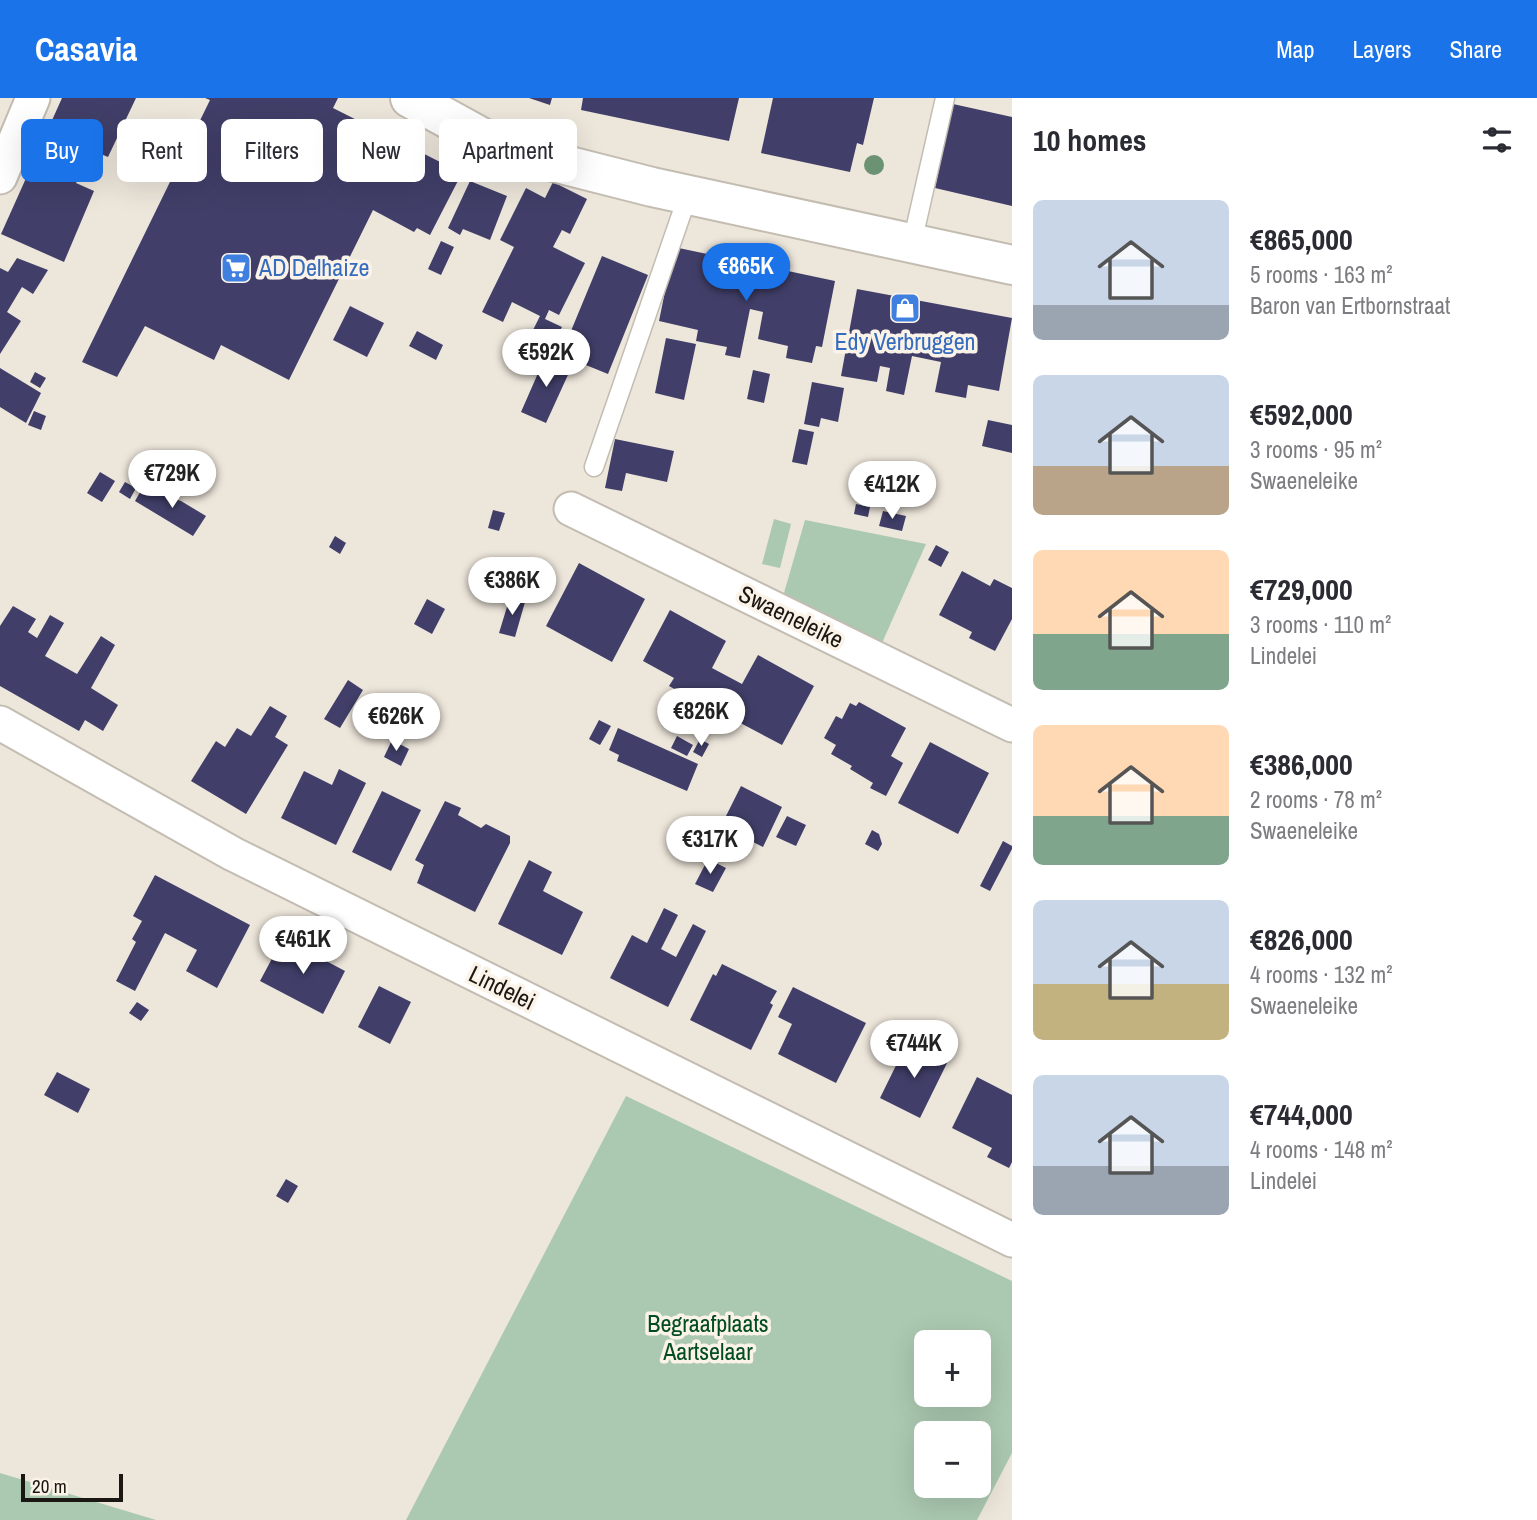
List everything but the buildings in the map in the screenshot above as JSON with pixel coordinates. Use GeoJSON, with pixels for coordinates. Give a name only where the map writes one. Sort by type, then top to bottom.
{"type":"FeatureCollection","features":[{"type":"Feature","properties":{"kind":"street"},"geometry":{"type":"LineString","coordinates":[[0,177],[33,98]]}},
{"type":"Feature","properties":{"kind":"street"},"geometry":{"type":"LineString","coordinates":[[410,98],[503,149],[688,195],[1012,265]]}},
{"type":"Feature","properties":{"kind":"street","name":"Swaeneleike"},"geometry":{"type":"LineString","coordinates":[[571,509],[1012,725]]}},
{"type":"Feature","properties":{"kind":"street","name":"Lindelei"},"geometry":{"type":"LineString","coordinates":[[0,723],[233,855],[1012,1240]]}},
{"type":"Feature","properties":{"kind":"lane"},"geometry":{"type":"LineString","coordinates":[[912,243],[945,98]]}},
{"type":"Feature","properties":{"kind":"lane"},"geometry":{"type":"LineString","coordinates":[[594,467],[688,195]]}},
{"type":"Feature","properties":{"kind":"green space"},"geometry":{"type":"Polygon","coordinates":[[[774,519],[791,524],[780,568],[762,564],[774,519]]]}},
{"type":"Feature","properties":{"kind":"green space"},"geometry":{"type":"Polygon","coordinates":[[[805,520],[926,544],[882,643],[784,593],[805,520]]]}},
{"type":"Feature","properties":{"kind":"green space","name":"Begraafplaats Aartselaar"},"geometry":{"type":"Polygon","coordinates":[[[626,1096],[1012,1281],[1012,1453],[991,1493],[991,1421],[914,1421],[914,1498],[988,1498],[977,1520],[406,1520],[626,1096]]]}},
{"type":"Feature","properties":{"kind":"green space"},"geometry":{"type":"Polygon","coordinates":[[[0,1473],[156,1520],[0,1520],[0,1473]]]}},
{"type":"Feature","properties":{"kind":"place","name":"AD Delhaize"},"geometry":{"type":"Point","coordinates":[236,268]}},
{"type":"Feature","properties":{"kind":"place","name":"Edy Verbruggen"},"geometry":{"type":"Point","coordinates":[905,308]}}]}
